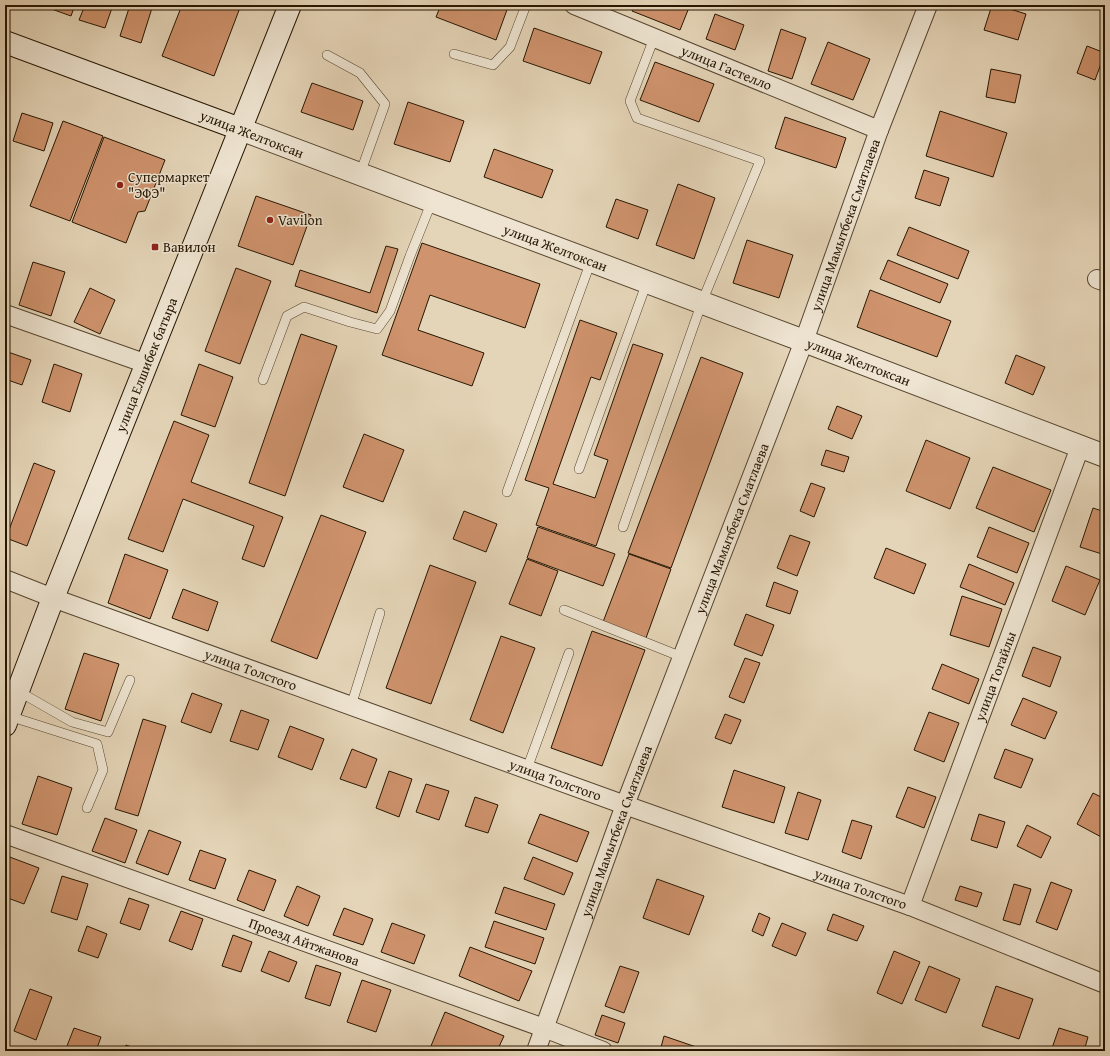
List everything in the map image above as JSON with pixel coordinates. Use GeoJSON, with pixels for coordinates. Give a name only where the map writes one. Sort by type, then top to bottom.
{"type":"FeatureCollection","features":[{"type":"Feature","properties":{"kind":"main road","name":"улица Елшибек батыра"},"geometry":{"type":"LineString","coordinates":[[10,705],[290,5]]}},
{"type":"Feature","properties":{"kind":"main road","name":"улица Желтоксан"},"geometry":{"type":"LineString","coordinates":[[5,42],[702,302],[1105,456]]}},
{"type":"Feature","properties":{"kind":"street","name":"улица Гастелло"},"geometry":{"type":"LineString","coordinates":[[574,5],[879,130]]}},
{"type":"Feature","properties":{"kind":"street","name":"улица Мамытбека Сматлаева"},"geometry":{"type":"LineString","coordinates":[[536,1051],[625,805],[804,341],[879,130],[928,5]]}},
{"type":"Feature","properties":{"kind":"street"},"geometry":{"type":"LineString","coordinates":[[5,314],[146,364]]}},
{"type":"Feature","properties":{"kind":"street","name":"улица Тогайлы"},"geometry":{"type":"LineString","coordinates":[[910,906],[1080,447]]}},
{"type":"Feature","properties":{"kind":"street","name":"улица Толстого"},"geometry":{"type":"LineString","coordinates":[[5,579],[351,706],[910,906],[1105,984]]}},
{"type":"Feature","properties":{"kind":"street","name":"Проезд Айтжанова"},"geometry":{"type":"LineString","coordinates":[[5,834],[544,1028],[603,1051]]}},
{"type":"Feature","properties":{"kind":"lane"},"geometry":{"type":"LineString","coordinates":[[454,54],[493,65],[510,47],[526,5]]}},
{"type":"Feature","properties":{"kind":"lane"},"geometry":{"type":"LineString","coordinates":[[623,528],[702,302],[760,161],[638,118],[630,101],[654,38]]}},
{"type":"Feature","properties":{"kind":"lane"},"geometry":{"type":"LineString","coordinates":[[327,55],[360,73],[385,104],[360,174]]}},
{"type":"Feature","properties":{"kind":"lane"},"geometry":{"type":"LineString","coordinates":[[263,380],[287,316],[304,307],[377,329],[390,311],[432,201]]}},
{"type":"Feature","properties":{"kind":"lane"},"geometry":{"type":"LineString","coordinates":[[507,492],[591,261]]}},
{"type":"Feature","properties":{"kind":"lane"},"geometry":{"type":"LineString","coordinates":[[578,469],[647,282]]}},
{"type":"Feature","properties":{"kind":"lane"},"geometry":{"type":"LineString","coordinates":[[564,610],[682,657]]}},
{"type":"Feature","properties":{"kind":"lane"},"geometry":{"type":"LineString","coordinates":[[351,706],[380,613]]}},
{"type":"Feature","properties":{"kind":"lane"},"geometry":{"type":"LineString","coordinates":[[527,769],[569,653]]}},
{"type":"Feature","properties":{"kind":"lane"},"geometry":{"type":"LineString","coordinates":[[10,705],[108,732],[130,680]]}},
{"type":"Feature","properties":{"kind":"lane"},"geometry":{"type":"LineString","coordinates":[[10,705],[98,744],[103,770],[87,808]]}},
{"type":"Feature","properties":{"kind":"building"},"geometry":{"type":"Polygon","coordinates":[[[47,5],[75,5],[71,16],[46,7],[47,5]]]}},
{"type":"Feature","properties":{"kind":"building"},"geometry":{"type":"Polygon","coordinates":[[[85,5],[113,5],[105,28],[79,20],[85,5]]]}},
{"type":"Feature","properties":{"kind":"building"},"geometry":{"type":"Polygon","coordinates":[[[130,5],[142,5],[152,8],[141,43],[120,36],[130,5]]]}},
{"type":"Feature","properties":{"kind":"building"},"geometry":{"type":"Polygon","coordinates":[[[182,5],[241,5],[214,76],[162,56],[182,5]]]}},
{"type":"Feature","properties":{"kind":"building"},"geometry":{"type":"Polygon","coordinates":[[[441,5],[501,5],[508,7],[496,40],[436,17],[441,5]]]}},
{"type":"Feature","properties":{"kind":"building"},"geometry":{"type":"Polygon","coordinates":[[[635,5],[690,5],[680,30],[632,11],[635,5]]]}},
{"type":"Feature","properties":{"kind":"building"},"geometry":{"type":"Polygon","coordinates":[[[992,5],[997,5],[1026,14],[1018,40],[984,30],[992,5]]]}},
{"type":"Feature","properties":{"kind":"building"},"geometry":{"type":"Polygon","coordinates":[[[715,14],[744,25],[735,50],[706,39],[715,14]]]}},
{"type":"Feature","properties":{"kind":"building"},"geometry":{"type":"Polygon","coordinates":[[[534,28],[602,52],[590,84],[523,61],[534,28]]]}},
{"type":"Feature","properties":{"kind":"building"},"geometry":{"type":"Polygon","coordinates":[[[781,29],[806,38],[792,79],[768,71],[781,29]]]}},
{"type":"Feature","properties":{"kind":"building"},"geometry":{"type":"Polygon","coordinates":[[[828,42],[870,59],[853,100],[811,84],[828,42]]]}},
{"type":"Feature","properties":{"kind":"building"},"geometry":{"type":"Polygon","coordinates":[[[1087,46],[1105,53],[1095,80],[1077,73],[1087,46]]]}},
{"type":"Feature","properties":{"kind":"building"},"geometry":{"type":"Polygon","coordinates":[[[655,62],[714,84],[699,122],[640,100],[655,62]]]}},
{"type":"Feature","properties":{"kind":"building"},"geometry":{"type":"Polygon","coordinates":[[[991,69],[1021,75],[1015,103],[986,97],[991,69]]]}},
{"type":"Feature","properties":{"kind":"building"},"geometry":{"type":"Polygon","coordinates":[[[312,83],[363,101],[353,130],[301,112],[312,83]]]}},
{"type":"Feature","properties":{"kind":"building"},"geometry":{"type":"Polygon","coordinates":[[[408,102],[464,121],[450,162],[394,144],[408,102]]]}},
{"type":"Feature","properties":{"kind":"building"},"geometry":{"type":"Polygon","coordinates":[[[940,111],[1007,133],[993,177],[926,156],[940,111]]]}},
{"type":"Feature","properties":{"kind":"building"},"geometry":{"type":"Polygon","coordinates":[[[22,113],[53,123],[44,151],[13,141],[22,113]]]}},
{"type":"Feature","properties":{"kind":"building"},"geometry":{"type":"Polygon","coordinates":[[[785,117],[846,138],[836,168],[775,148],[785,117]]]}},
{"type":"Feature","properties":{"kind":"building"},"geometry":{"type":"Polygon","coordinates":[[[63,121],[103,136],[70,221],[30,206],[63,121]]]}},
{"type":"Feature","properties":{"kind":"building","name":"Супермаркет \"ЭФЭ\""},"geometry":{"type":"Polygon","coordinates":[[[104,137],[165,160],[145,211],[138,212],[126,243],[72,222],[104,137]]]}},
{"type":"Feature","properties":{"kind":"building"},"geometry":{"type":"Polygon","coordinates":[[[494,149],[553,170],[542,198],[484,177],[494,149]]]}},
{"type":"Feature","properties":{"kind":"building"},"geometry":{"type":"Polygon","coordinates":[[[924,170],[949,178],[940,206],[915,198],[924,170]]]}},
{"type":"Feature","properties":{"kind":"building"},"geometry":{"type":"Polygon","coordinates":[[[678,184],[715,198],[694,259],[656,245],[678,184]]]}},
{"type":"Feature","properties":{"kind":"building"},"geometry":{"type":"Polygon","coordinates":[[[256,196],[311,215],[293,265],[238,246],[256,196]]]}},
{"type":"Feature","properties":{"kind":"building"},"geometry":{"type":"Polygon","coordinates":[[[616,199],[648,210],[638,239],[606,227],[616,199]]]}},
{"type":"Feature","properties":{"kind":"building"},"geometry":{"type":"Polygon","coordinates":[[[909,227],[969,251],[958,279],[897,255],[909,227]]]}},
{"type":"Feature","properties":{"kind":"building"},"geometry":{"type":"Polygon","coordinates":[[[747,240],[793,255],[779,298],[733,283],[747,240]]]}},
{"type":"Feature","properties":{"kind":"building"},"geometry":{"type":"Polygon","coordinates":[[[422,243],[540,284],[525,328],[430,295],[418,330],[484,353],[472,386],[382,355],[422,243]]]}},
{"type":"Feature","properties":{"kind":"building"},"geometry":{"type":"Polygon","coordinates":[[[386,246],[398,249],[377,313],[295,286],[300,270],[370,293],[386,246]]]}},
{"type":"Feature","properties":{"kind":"building"},"geometry":{"type":"Polygon","coordinates":[[[888,260],[948,284],[940,303],[880,279],[888,260]]]}},
{"type":"Feature","properties":{"kind":"building"},"geometry":{"type":"Polygon","coordinates":[[[33,262],[65,272],[51,316],[19,305],[33,262]]]}},
{"type":"Feature","properties":{"kind":"building"},"geometry":{"type":"Polygon","coordinates":[[[236,268],[271,281],[240,364],[205,351],[236,268]]]}},
{"type":"Feature","properties":{"kind":"building"},"geometry":{"type":"Polygon","coordinates":[[[90,288],[115,300],[100,334],[74,322],[90,288]]]}},
{"type":"Feature","properties":{"kind":"building"},"geometry":{"type":"Polygon","coordinates":[[[870,290],[951,321],[937,357],[857,327],[870,290]]]}},
{"type":"Feature","properties":{"kind":"building"},"geometry":{"type":"Polygon","coordinates":[[[580,320],[617,333],[600,380],[591,377],[553,484],[595,498],[608,460],[594,455],[633,344],[663,354],[596,546],[536,525],[549,488],[525,480],[580,320]]]}},
{"type":"Feature","properties":{"kind":"building"},"geometry":{"type":"Polygon","coordinates":[[[301,334],[337,346],[285,496],[249,483],[301,334]]]}},
{"type":"Feature","properties":{"kind":"building"},"geometry":{"type":"Polygon","coordinates":[[[8,352],[31,360],[22,385],[5,379],[5,360],[8,352]]]}},
{"type":"Feature","properties":{"kind":"building"},"geometry":{"type":"Polygon","coordinates":[[[1016,355],[1045,367],[1033,395],[1005,383],[1016,355]]]}},
{"type":"Feature","properties":{"kind":"building"},"geometry":{"type":"Polygon","coordinates":[[[701,357],[743,373],[671,568],[628,553],[701,357]]]}},
{"type":"Feature","properties":{"kind":"building"},"geometry":{"type":"Polygon","coordinates":[[[54,364],[82,374],[70,412],[42,402],[54,364]]]}},
{"type":"Feature","properties":{"kind":"building"},"geometry":{"type":"Polygon","coordinates":[[[199,364],[233,377],[215,427],[181,415],[199,364]]]}},
{"type":"Feature","properties":{"kind":"building"},"geometry":{"type":"Polygon","coordinates":[[[837,406],[862,416],[852,439],[828,429],[837,406]]]}},
{"type":"Feature","properties":{"kind":"building"},"geometry":{"type":"Polygon","coordinates":[[[174,421],[209,435],[191,482],[283,517],[264,567],[242,559],[254,526],[183,499],[163,552],[128,539],[174,421]]]}},
{"type":"Feature","properties":{"kind":"building"},"geometry":{"type":"Polygon","coordinates":[[[364,434],[404,450],[383,502],[343,487],[364,434]]]}},
{"type":"Feature","properties":{"kind":"building"},"geometry":{"type":"Polygon","coordinates":[[[926,440],[970,458],[950,509],[906,491],[926,440]]]}},
{"type":"Feature","properties":{"kind":"building"},"geometry":{"type":"Polygon","coordinates":[[[826,450],[849,457],[844,472],[821,465],[826,450]]]}},
{"type":"Feature","properties":{"kind":"building"},"geometry":{"type":"Polygon","coordinates":[[[34,463],[55,471],[27,546],[6,538],[34,463]]]}},
{"type":"Feature","properties":{"kind":"building"},"geometry":{"type":"Polygon","coordinates":[[[993,467],[1051,490],[1034,532],[976,508],[993,467]]]}},
{"type":"Feature","properties":{"kind":"building"},"geometry":{"type":"Polygon","coordinates":[[[811,483],[825,488],[814,517],[800,511],[811,483]]]}},
{"type":"Feature","properties":{"kind":"building"},"geometry":{"type":"Polygon","coordinates":[[[1093,508],[1105,512],[1105,555],[1080,547],[1093,508]]]}},
{"type":"Feature","properties":{"kind":"building"},"geometry":{"type":"Polygon","coordinates":[[[464,511],[497,524],[486,552],[453,539],[464,511]]]}},
{"type":"Feature","properties":{"kind":"building"},"geometry":{"type":"Polygon","coordinates":[[[321,515],[366,532],[317,659],[271,641],[321,515]]]}},
{"type":"Feature","properties":{"kind":"building"},"geometry":{"type":"Polygon","coordinates":[[[538,527],[615,554],[603,586],[527,558],[538,527]]]}},
{"type":"Feature","properties":{"kind":"building"},"geometry":{"type":"Polygon","coordinates":[[[989,527],[1029,543],[1017,573],[977,557],[989,527]]]}},
{"type":"Feature","properties":{"kind":"building"},"geometry":{"type":"Polygon","coordinates":[[[790,535],[810,542],[797,576],[777,568],[790,535]]]}},
{"type":"Feature","properties":{"kind":"building"},"geometry":{"type":"Polygon","coordinates":[[[886,548],[926,564],[914,594],[874,578],[886,548]]]}},
{"type":"Feature","properties":{"kind":"building"},"geometry":{"type":"Polygon","coordinates":[[[125,554],[168,570],[150,619],[108,603],[125,554]]]}},
{"type":"Feature","properties":{"kind":"building"},"geometry":{"type":"Polygon","coordinates":[[[629,554],[671,569],[646,638],[603,622],[629,554]]]}},
{"type":"Feature","properties":{"kind":"building"},"geometry":{"type":"Polygon","coordinates":[[[527,559],[558,571],[541,616],[509,604],[527,559]]]}},
{"type":"Feature","properties":{"kind":"building"},"geometry":{"type":"Polygon","coordinates":[[[969,564],[1014,583],[1005,605],[960,587],[969,564]]]}},
{"type":"Feature","properties":{"kind":"building"},"geometry":{"type":"Polygon","coordinates":[[[430,565],[476,582],[431,704],[386,688],[430,565]]]}},
{"type":"Feature","properties":{"kind":"building"},"geometry":{"type":"Polygon","coordinates":[[[1066,566],[1100,580],[1085,615],[1052,601],[1066,566]]]}},
{"type":"Feature","properties":{"kind":"building"},"geometry":{"type":"Polygon","coordinates":[[[774,582],[798,591],[790,614],[766,606],[774,582]]]}},
{"type":"Feature","properties":{"kind":"building"},"geometry":{"type":"Polygon","coordinates":[[[183,589],[218,602],[208,631],[172,618],[183,589]]]}},
{"type":"Feature","properties":{"kind":"building"},"geometry":{"type":"Polygon","coordinates":[[[962,596],[1002,609],[989,647],[950,635],[962,596]]]}},
{"type":"Feature","properties":{"kind":"building"},"geometry":{"type":"Polygon","coordinates":[[[746,614],[774,625],[762,656],[734,645],[746,614]]]}},
{"type":"Feature","properties":{"kind":"building"},"geometry":{"type":"Polygon","coordinates":[[[592,631],[645,650],[602,766],[551,748],[592,631]]]}},
{"type":"Feature","properties":{"kind":"building"},"geometry":{"type":"Polygon","coordinates":[[[501,636],[535,648],[503,733],[470,720],[501,636]]]}},
{"type":"Feature","properties":{"kind":"building"},"geometry":{"type":"Polygon","coordinates":[[[1033,647],[1061,657],[1050,687],[1022,676],[1033,647]]]}},
{"type":"Feature","properties":{"kind":"building"},"geometry":{"type":"Polygon","coordinates":[[[84,653],[119,664],[101,721],[65,709],[84,653]]]}},
{"type":"Feature","properties":{"kind":"building"},"geometry":{"type":"Polygon","coordinates":[[[745,658],[760,663],[744,703],[729,697],[745,658]]]}},
{"type":"Feature","properties":{"kind":"building"},"geometry":{"type":"Polygon","coordinates":[[[942,664],[979,679],[969,704],[932,689],[942,664]]]}},
{"type":"Feature","properties":{"kind":"building"},"geometry":{"type":"Polygon","coordinates":[[[192,693],[222,704],[211,733],[181,722],[192,693]]]}},
{"type":"Feature","properties":{"kind":"building"},"geometry":{"type":"Polygon","coordinates":[[[1023,698],[1057,712],[1045,739],[1011,725],[1023,698]]]}},
{"type":"Feature","properties":{"kind":"building"},"geometry":{"type":"Polygon","coordinates":[[[241,710],[269,720],[258,750],[230,741],[241,710]]]}},
{"type":"Feature","properties":{"kind":"building"},"geometry":{"type":"Polygon","coordinates":[[[929,712],[959,723],[944,762],[914,750],[929,712]]]}},
{"type":"Feature","properties":{"kind":"building"},"geometry":{"type":"Polygon","coordinates":[[[725,714],[741,720],[731,744],[715,738],[725,714]]]}},
{"type":"Feature","properties":{"kind":"building"},"geometry":{"type":"Polygon","coordinates":[[[143,719],[166,726],[138,816],[115,809],[143,719]]]}},
{"type":"Feature","properties":{"kind":"building"},"geometry":{"type":"Polygon","coordinates":[[[290,726],[324,739],[312,770],[278,757],[290,726]]]}},
{"type":"Feature","properties":{"kind":"building"},"geometry":{"type":"Polygon","coordinates":[[[352,749],[377,759],[366,788],[340,779],[352,749]]]}},
{"type":"Feature","properties":{"kind":"building"},"geometry":{"type":"Polygon","coordinates":[[[1005,749],[1033,759],[1021,788],[994,778],[1005,749]]]}},
{"type":"Feature","properties":{"kind":"building"},"geometry":{"type":"Polygon","coordinates":[[[734,770],[785,787],[774,823],[722,807],[734,770]]]}},
{"type":"Feature","properties":{"kind":"building"},"geometry":{"type":"Polygon","coordinates":[[[389,771],[412,779],[399,817],[376,808],[389,771]]]}},
{"type":"Feature","properties":{"kind":"building"},"geometry":{"type":"Polygon","coordinates":[[[38,776],[72,788],[57,835],[22,824],[38,776]]]}},
{"type":"Feature","properties":{"kind":"building"},"geometry":{"type":"Polygon","coordinates":[[[426,784],[449,791],[439,820],[416,812],[426,784]]]}},
{"type":"Feature","properties":{"kind":"building"},"geometry":{"type":"Polygon","coordinates":[[[908,787],[936,797],[924,828],[896,817],[908,787]]]}},
{"type":"Feature","properties":{"kind":"building"},"geometry":{"type":"Polygon","coordinates":[[[798,792],[821,800],[808,840],[785,833],[798,792]]]}},
{"type":"Feature","properties":{"kind":"building"},"geometry":{"type":"Polygon","coordinates":[[[1093,793],[1105,799],[1105,839],[1077,824],[1093,793]]]}},
{"type":"Feature","properties":{"kind":"building"},"geometry":{"type":"Polygon","coordinates":[[[475,797],[498,805],[488,833],[465,826],[475,797]]]}},
{"type":"Feature","properties":{"kind":"building"},"geometry":{"type":"Polygon","coordinates":[[[540,814],[589,832],[577,862],[528,843],[540,814]]]}},
{"type":"Feature","properties":{"kind":"building"},"geometry":{"type":"Polygon","coordinates":[[[979,814],[1005,822],[997,848],[971,840],[979,814]]]}},
{"type":"Feature","properties":{"kind":"building"},"geometry":{"type":"Polygon","coordinates":[[[105,818],[137,830],[125,863],[92,851],[105,818]]]}},
{"type":"Feature","properties":{"kind":"building"},"geometry":{"type":"Polygon","coordinates":[[[852,820],[872,826],[861,859],[842,852],[852,820]]]}},
{"type":"Feature","properties":{"kind":"building"},"geometry":{"type":"Polygon","coordinates":[[[1027,825],[1051,837],[1041,858],[1017,846],[1027,825]]]}},
{"type":"Feature","properties":{"kind":"building"},"geometry":{"type":"Polygon","coordinates":[[[149,830],[181,842],[168,875],[136,863],[149,830]]]}},
{"type":"Feature","properties":{"kind":"building"},"geometry":{"type":"Polygon","coordinates":[[[200,850],[226,859],[215,889],[189,880],[200,850]]]}},
{"type":"Feature","properties":{"kind":"building"},"geometry":{"type":"Polygon","coordinates":[[[7,856],[39,868],[24,904],[5,897],[5,860],[7,856]]]}},
{"type":"Feature","properties":{"kind":"building"},"geometry":{"type":"Polygon","coordinates":[[[533,857],[573,873],[564,895],[524,879],[533,857]]]}},
{"type":"Feature","properties":{"kind":"building"},"geometry":{"type":"Polygon","coordinates":[[[249,870],[276,880],[264,911],[237,900],[249,870]]]}},
{"type":"Feature","properties":{"kind":"building"},"geometry":{"type":"Polygon","coordinates":[[[62,876],[88,884],[77,920],[51,912],[62,876]]]}},
{"type":"Feature","properties":{"kind":"building"},"geometry":{"type":"Polygon","coordinates":[[[657,879],[704,896],[689,935],[643,918],[657,879]]]}},
{"type":"Feature","properties":{"kind":"building"},"geometry":{"type":"Polygon","coordinates":[[[1051,882],[1072,890],[1057,930],[1036,922],[1051,882]]]}},
{"type":"Feature","properties":{"kind":"building"},"geometry":{"type":"Polygon","coordinates":[[[1014,884],[1031,889],[1020,925],[1003,920],[1014,884]]]}},
{"type":"Feature","properties":{"kind":"building"},"geometry":{"type":"Polygon","coordinates":[[[297,886],[320,896],[308,926],[284,916],[297,886]]]}},
{"type":"Feature","properties":{"kind":"building"},"geometry":{"type":"Polygon","coordinates":[[[960,886],[982,893],[977,907],[955,900],[960,886]]]}},
{"type":"Feature","properties":{"kind":"building"},"geometry":{"type":"Polygon","coordinates":[[[504,887],[555,904],[546,930],[495,913],[504,887]]]}},
{"type":"Feature","properties":{"kind":"building"},"geometry":{"type":"Polygon","coordinates":[[[129,898],[149,905],[140,930],[120,923],[129,898]]]}},
{"type":"Feature","properties":{"kind":"building"},"geometry":{"type":"Polygon","coordinates":[[[344,908],[373,919],[363,945],[333,935],[344,908]]]}},
{"type":"Feature","properties":{"kind":"building"},"geometry":{"type":"Polygon","coordinates":[[[181,911],[203,919],[192,950],[169,941],[181,911]]]}},
{"type":"Feature","properties":{"kind":"building"},"geometry":{"type":"Polygon","coordinates":[[[759,913],[770,918],[763,936],[752,931],[759,913]]]}},
{"type":"Feature","properties":{"kind":"building"},"geometry":{"type":"Polygon","coordinates":[[[833,914],[864,926],[857,941],[827,930],[833,914]]]}},
{"type":"Feature","properties":{"kind":"building"},"geometry":{"type":"Polygon","coordinates":[[[494,921],[544,938],[535,964],[485,947],[494,921]]]}},
{"type":"Feature","properties":{"kind":"building"},"geometry":{"type":"Polygon","coordinates":[[[392,923],[425,935],[414,964],[381,952],[392,923]]]}},
{"type":"Feature","properties":{"kind":"building"},"geometry":{"type":"Polygon","coordinates":[[[782,923],[806,933],[796,956],[772,946],[782,923]]]}},
{"type":"Feature","properties":{"kind":"building"},"geometry":{"type":"Polygon","coordinates":[[[87,926],[107,934],[98,958],[78,951],[87,926]]]}},
{"type":"Feature","properties":{"kind":"building"},"geometry":{"type":"Polygon","coordinates":[[[233,935],[252,942],[241,972],[222,966],[233,935]]]}},
{"type":"Feature","properties":{"kind":"building"},"geometry":{"type":"Polygon","coordinates":[[[470,947],[532,971],[519,1001],[459,976],[470,947]]]}},
{"type":"Feature","properties":{"kind":"building"},"geometry":{"type":"Polygon","coordinates":[[[269,951],[297,962],[289,982],[261,971],[269,951]]]}},
{"type":"Feature","properties":{"kind":"building"},"geometry":{"type":"Polygon","coordinates":[[[894,951],[920,962],[902,1004],[877,993],[894,951]]]}},
{"type":"Feature","properties":{"kind":"building"},"geometry":{"type":"Polygon","coordinates":[[[316,965],[341,973],[330,1006],[305,998],[316,965]]]}},
{"type":"Feature","properties":{"kind":"building"},"geometry":{"type":"Polygon","coordinates":[[[620,966],[639,972],[624,1013],[605,1006],[620,966]]]}},
{"type":"Feature","properties":{"kind":"building"},"geometry":{"type":"Polygon","coordinates":[[[929,966],[960,979],[946,1013],[915,1000],[929,966]]]}},
{"type":"Feature","properties":{"kind":"building"},"geometry":{"type":"Polygon","coordinates":[[[362,980],[391,990],[376,1032],[347,1022],[362,980]]]}},
{"type":"Feature","properties":{"kind":"building"},"geometry":{"type":"Polygon","coordinates":[[[996,986],[1033,999],[1019,1039],[982,1026],[996,986]]]}},
{"type":"Feature","properties":{"kind":"building"},"geometry":{"type":"Polygon","coordinates":[[[30,989],[52,997],[36,1040],[14,1031],[30,989]]]}},
{"type":"Feature","properties":{"kind":"building"},"geometry":{"type":"Polygon","coordinates":[[[445,1012],[504,1036],[497,1051],[442,1051],[431,1046],[445,1012]]]}},
{"type":"Feature","properties":{"kind":"building"},"geometry":{"type":"Polygon","coordinates":[[[602,1015],[625,1023],[618,1043],[595,1035],[602,1015]]]}},
{"type":"Feature","properties":{"kind":"building"},"geometry":{"type":"Polygon","coordinates":[[[74,1028],[101,1037],[96,1051],[65,1051],[74,1028]]]}},
{"type":"Feature","properties":{"kind":"building"},"geometry":{"type":"Polygon","coordinates":[[[1059,1028],[1088,1037],[1084,1051],[1051,1051],[1059,1028]]]}},
{"type":"Feature","properties":{"kind":"building"},"geometry":{"type":"Polygon","coordinates":[[[664,1036],[708,1051],[660,1051],[664,1036]]]}},
{"type":"Feature","properties":{"kind":"building"},"geometry":{"type":"Polygon","coordinates":[[[126,1045],[143,1051],[123,1051],[126,1045]]]}},
{"type":"Feature","properties":{"kind":"place","name":"Супермаркет \"ЭФЭ\""},"geometry":{"type":"Point","coordinates":[120,185]}},
{"type":"Feature","properties":{"kind":"place","name":"Vavilon"},"geometry":{"type":"Point","coordinates":[270,220]}},
{"type":"Feature","properties":{"kind":"place","name":"Вавилон"},"geometry":{"type":"Point","coordinates":[155,247]}}]}
